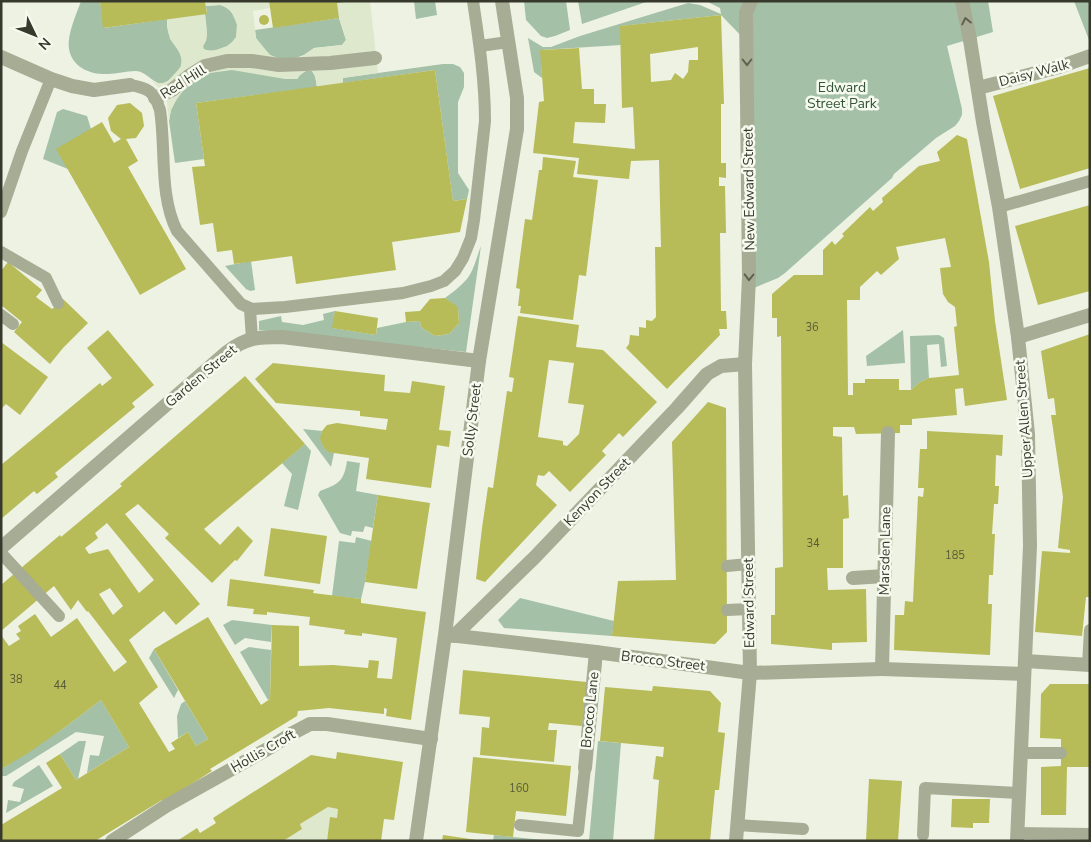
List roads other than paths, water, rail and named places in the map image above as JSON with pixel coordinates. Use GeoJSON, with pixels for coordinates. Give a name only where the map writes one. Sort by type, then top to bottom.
{"type":"FeatureCollection","features":[{"type":"Feature","properties":{"kind":"street","name":"Solly Street"},"geometry":{"type":"LineString","coordinates":[[416,841],[431,738],[450,635],[479,361],[517,129],[517,98],[502,1]]}},
{"type":"Feature","properties":{"kind":"street","name":"Upper Allen Street"},"geometry":{"type":"LineString","coordinates":[[962,1],[999,207],[1018,337],[1028,434],[1030,546],[1017,837]]}},
{"type":"Feature","properties":{"kind":"street","name":"New Edward Street"},"geometry":{"type":"LineString","coordinates":[[746,364],[750,277],[749,7]]}},
{"type":"Feature","properties":{"kind":"street","name":"Daisy Walk"},"geometry":{"type":"LineString","coordinates":[[978,88],[1059,67],[1090,56]]}},
{"type":"Feature","properties":{"kind":"street","name":"Red Hill"},"geometry":{"type":"LineString","coordinates":[[1,57],[72,86],[94,90],[130,84]]}},
{"type":"Feature","properties":{"kind":"street","name":"Red Hill"},"geometry":{"type":"LineString","coordinates":[[155,98],[172,90],[205,66],[227,61],[252,61],[279,65],[330,63],[375,58]]}},
{"type":"Feature","properties":{"kind":"street"},"geometry":{"type":"LineString","coordinates":[[1018,337],[1090,315]]}},
{"type":"Feature","properties":{"kind":"street","name":"Garden Street"},"geometry":{"type":"LineString","coordinates":[[1,548],[230,350],[243,341],[257,337],[282,337],[479,361]]}},
{"type":"Feature","properties":{"kind":"street","name":"Edward Street"},"geometry":{"type":"LineString","coordinates":[[736,841],[750,673],[746,364]]}},
{"type":"Feature","properties":{"kind":"street","name":"Kenyon Street"},"geometry":{"type":"LineString","coordinates":[[450,635],[535,557],[707,374],[721,366],[746,364]]}},
{"type":"Feature","properties":{"kind":"street","name":"Marsden Lane"},"geometry":{"type":"LineString","coordinates":[[882,669],[888,433]]}},
{"type":"Feature","properties":{"kind":"street"},"geometry":{"type":"LineString","coordinates":[[853,578],[884,576]]}},
{"type":"Feature","properties":{"kind":"street","name":"Brocco Street"},"geometry":{"type":"LineString","coordinates":[[450,635],[750,673],[1089,665]]}},
{"type":"Feature","properties":{"kind":"street","name":"Brocco Lane"},"geometry":{"type":"LineString","coordinates":[[584,768],[596,652]]}},
{"type":"Feature","properties":{"kind":"street","name":"Hollis Croft"},"geometry":{"type":"LineString","coordinates":[[112,841],[166,806],[310,724],[327,724],[431,738]]}},
{"type":"Feature","properties":{"kind":"lane"},"geometry":{"type":"LineString","coordinates":[[155,98],[160,110],[171,220],[177,231],[241,304],[250,309],[285,307],[403,293],[431,286],[444,281],[455,271],[463,258],[471,238],[474,220],[485,107],[480,46],[473,1]]}},
{"type":"Feature","properties":{"kind":"lane"},"geometry":{"type":"LineString","coordinates":[[480,46],[508,42]]}},
{"type":"Feature","properties":{"kind":"lane"},"geometry":{"type":"LineString","coordinates":[[1,212],[22,150],[51,79]]}},
{"type":"Feature","properties":{"kind":"lane","name":"Red Hill"},"geometry":{"type":"LineString","coordinates":[[130,84],[151,92],[155,98]]}},
{"type":"Feature","properties":{"kind":"lane"},"geometry":{"type":"LineString","coordinates":[[999,207],[1090,181]]}},
{"type":"Feature","properties":{"kind":"lane"},"geometry":{"type":"LineString","coordinates":[[1,252],[46,278],[58,304]]}},
{"type":"Feature","properties":{"kind":"lane"},"geometry":{"type":"LineString","coordinates":[[250,309],[252,339]]}},
{"type":"Feature","properties":{"kind":"lane"},"geometry":{"type":"LineString","coordinates":[[1,315],[13,324]]}},
{"type":"Feature","properties":{"kind":"lane"},"geometry":{"type":"LineString","coordinates":[[1,553],[59,616]]}},
{"type":"Feature","properties":{"kind":"lane"},"geometry":{"type":"LineString","coordinates":[[727,566],[748,564]]}},
{"type":"Feature","properties":{"kind":"lane"},"geometry":{"type":"LineString","coordinates":[[727,610],[749,609]]}},
{"type":"Feature","properties":{"kind":"lane"},"geometry":{"type":"LineString","coordinates":[[1089,665],[1090,630]]}},
{"type":"Feature","properties":{"kind":"lane"},"geometry":{"type":"LineString","coordinates":[[1021,753],[1061,754]]}},
{"type":"Feature","properties":{"kind":"lane"},"geometry":{"type":"LineString","coordinates":[[520,825],[578,830],[584,768]]}},
{"type":"Feature","properties":{"kind":"lane"},"geometry":{"type":"LineString","coordinates":[[923,836],[925,788],[1019,794]]}},
{"type":"Feature","properties":{"kind":"lane"},"geometry":{"type":"LineString","coordinates":[[737,825],[803,830]]}},
{"type":"Feature","properties":{"kind":"lane"},"geometry":{"type":"LineString","coordinates":[[1017,837],[1090,834]]}},
{"type":"Feature","properties":{"kind":"park label","name":"Edward Street Park"},"geometry":{"type":"Point","coordinates":[842,95]}}]}
